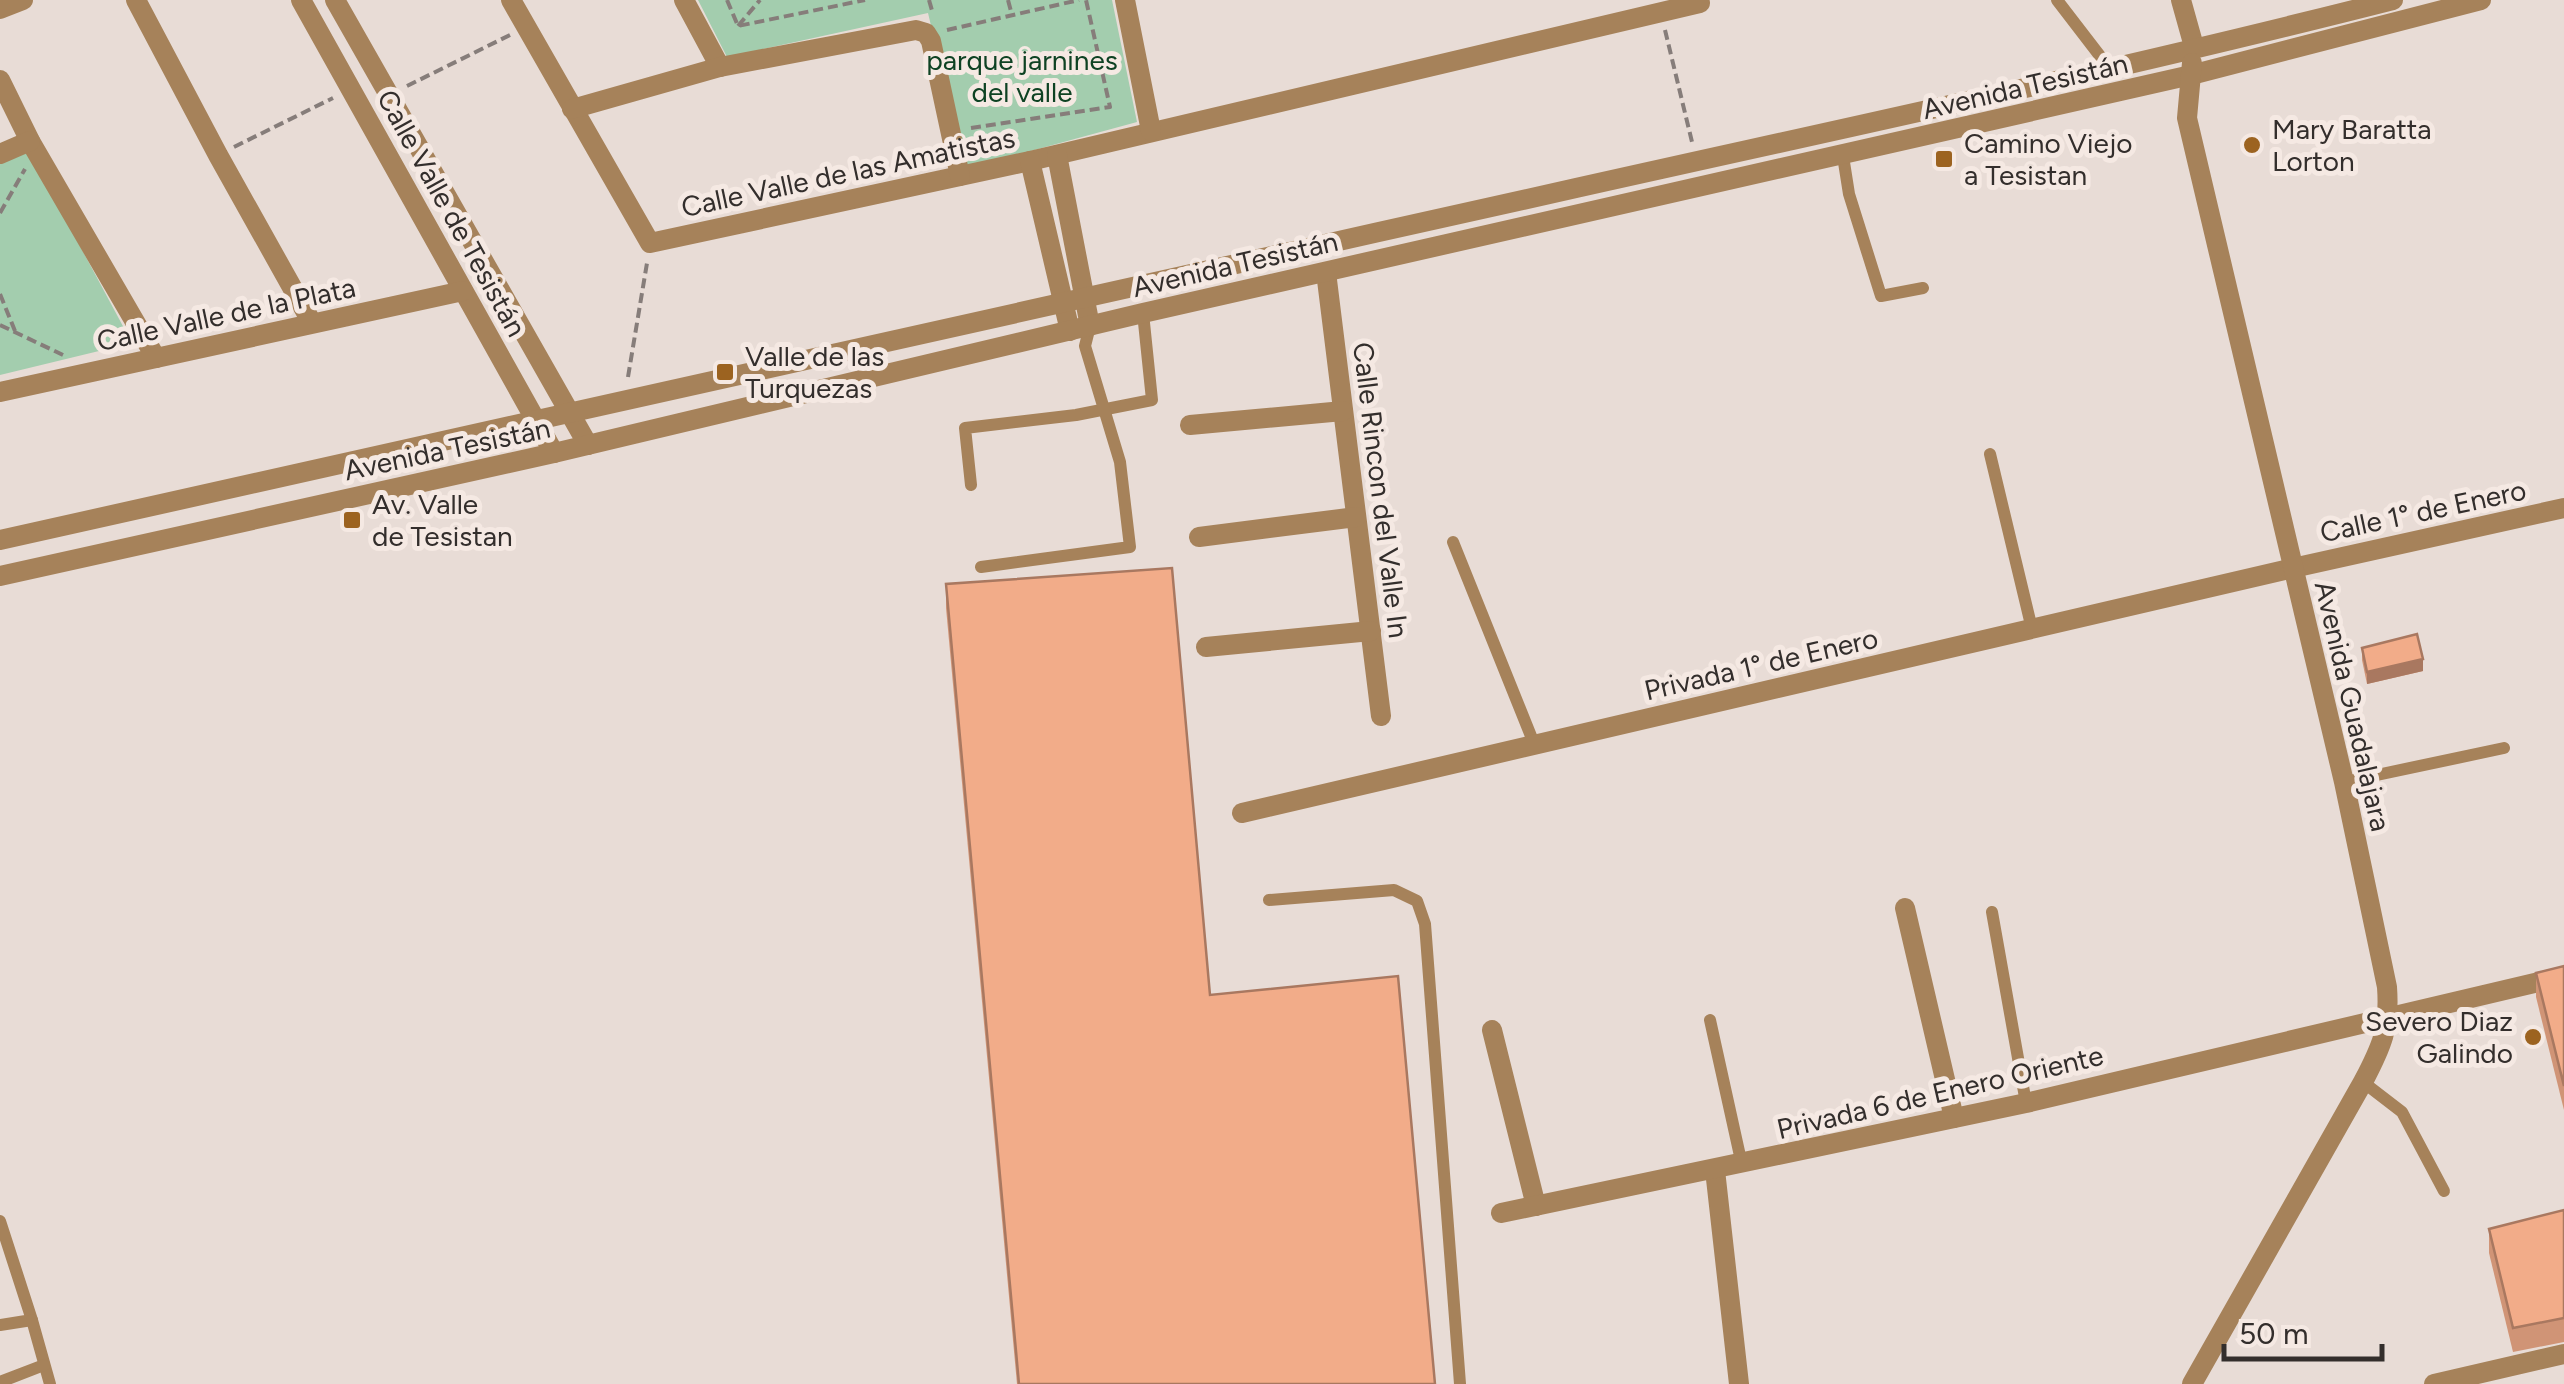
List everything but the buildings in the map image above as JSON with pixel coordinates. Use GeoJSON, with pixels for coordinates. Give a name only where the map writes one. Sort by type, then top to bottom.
{"type":"FeatureCollection","features":[{"type":"Feature","properties":{"kind":"street"},"geometry":{"type":"LineString","coordinates":[[0,9],[22,0]]}},
{"type":"Feature","properties":{"kind":"street"},"geometry":{"type":"LineString","coordinates":[[136,0],[312,324]]}},
{"type":"Feature","properties":{"kind":"street","name":"Calle Valle de Tesistán"},"geometry":{"type":"LineString","coordinates":[[301,0],[554,454]]}},
{"type":"Feature","properties":{"kind":"street","name":"Calle Valle de Tesistán"},"geometry":{"type":"LineString","coordinates":[[336,0],[588,445]]}},
{"type":"Feature","properties":{"kind":"street"},"geometry":{"type":"LineString","coordinates":[[511,0],[650,242]]}},
{"type":"Feature","properties":{"kind":"street"},"geometry":{"type":"LineString","coordinates":[[684,0],[720,67]]}},
{"type":"Feature","properties":{"kind":"street"},"geometry":{"type":"LineString","coordinates":[[1125,0],[1151,131]]}},
{"type":"Feature","properties":{"kind":"street","name":"Avenida Guadalajara"},"geometry":{"type":"LineString","coordinates":[[2181,0],[2193,42],[2187,118],[2344,782],[2388,987],[2389,1016],[2384,1040],[2363,1082],[2192,1384]]}},
{"type":"Feature","properties":{"kind":"street","name":"Avenida Tesistán"},"geometry":{"type":"LineString","coordinates":[[0,540],[534,417],[2192,52],[2393,0]]}},
{"type":"Feature","properties":{"kind":"street","name":"Avenida Tesistán"},"geometry":{"type":"LineString","coordinates":[[0,576],[1082,334],[1143,314],[2192,75],[2481,0]]}},
{"type":"Feature","properties":{"kind":"street","name":"Calle Valle de las Amatistas"},"geometry":{"type":"LineString","coordinates":[[650,242],[1056,155],[1649,7],[1700,3]]}},
{"type":"Feature","properties":{"kind":"street"},"geometry":{"type":"LineString","coordinates":[[572,109],[720,67],[916,30],[926,32],[931,41],[960,176]]}},
{"type":"Feature","properties":{"kind":"street"},"geometry":{"type":"LineString","coordinates":[[0,80],[33,145],[156,358]]}},
{"type":"Feature","properties":{"kind":"street"},"geometry":{"type":"LineString","coordinates":[[0,154],[33,145]]}},
{"type":"Feature","properties":{"kind":"street"},"geometry":{"type":"LineString","coordinates":[[1056,155],[1086,298],[1082,334]]}},
{"type":"Feature","properties":{"kind":"street"},"geometry":{"type":"LineString","coordinates":[[1030,161],[1063,303],[1082,334]]}},
{"type":"Feature","properties":{"kind":"street","name":"Calle Rincon del Valle In"},"geometry":{"type":"LineString","coordinates":[[1326,272],[1381,716]]}},
{"type":"Feature","properties":{"kind":"street","name":"Calle Valle de la Plata"},"geometry":{"type":"LineString","coordinates":[[0,392],[464,290]]}},
{"type":"Feature","properties":{"kind":"street"},"geometry":{"type":"LineString","coordinates":[[1190,425],[1343,411]]}},
{"type":"Feature","properties":{"kind":"street","name":"Calle 1° de Enero"},"geometry":{"type":"LineString","coordinates":[[2293,568],[2564,508]]}},
{"type":"Feature","properties":{"kind":"street"},"geometry":{"type":"LineString","coordinates":[[1199,537],[1356,517]]}},
{"type":"Feature","properties":{"kind":"street","name":"Privada 1° de Enero"},"geometry":{"type":"LineString","coordinates":[[1242,813],[2293,568]]}},
{"type":"Feature","properties":{"kind":"street"},"geometry":{"type":"LineString","coordinates":[[1206,647],[1370,631]]}},
{"type":"Feature","properties":{"kind":"street"},"geometry":{"type":"LineString","coordinates":[[1905,908],[1954,1118]]}},
{"type":"Feature","properties":{"kind":"street","name":"Privada 6 de Enero Oriente"},"geometry":{"type":"LineString","coordinates":[[1501,1213],[2026,1103],[2564,976]]}},
{"type":"Feature","properties":{"kind":"street"},"geometry":{"type":"LineString","coordinates":[[1492,1030],[1536,1206]]}},
{"type":"Feature","properties":{"kind":"street"},"geometry":{"type":"LineString","coordinates":[[1715,1170],[1740,1384]]}},
{"type":"Feature","properties":{"kind":"street"},"geometry":{"type":"LineString","coordinates":[[2434,1384],[2564,1354]]}},
{"type":"Feature","properties":{"kind":"lane"},"geometry":{"type":"LineString","coordinates":[[2057,0],[2110,69]]}},
{"type":"Feature","properties":{"kind":"lane"},"geometry":{"type":"LineString","coordinates":[[1843,156],[1850,194],[1881,296],[1923,288]]}},
{"type":"Feature","properties":{"kind":"lane"},"geometry":{"type":"LineString","coordinates":[[971,485],[965,428],[1152,400],[1143,314]]}},
{"type":"Feature","properties":{"kind":"lane"},"geometry":{"type":"LineString","coordinates":[[981,566],[1130,547],[1120,462],[1082,334]]}},
{"type":"Feature","properties":{"kind":"lane"},"geometry":{"type":"LineString","coordinates":[[1990,454],[2032,629]]}},
{"type":"Feature","properties":{"kind":"lane"},"geometry":{"type":"LineString","coordinates":[[1454,542],[1535,746]]}},
{"type":"Feature","properties":{"kind":"lane"},"geometry":{"type":"LineString","coordinates":[[2344,782],[2504,748]]}},
{"type":"Feature","properties":{"kind":"lane"},"geometry":{"type":"LineString","coordinates":[[1269,900],[1394,890],[1418,900],[1426,924],[1460,1384]]}},
{"type":"Feature","properties":{"kind":"lane"},"geometry":{"type":"LineString","coordinates":[[1992,912],[2026,1103]]}},
{"type":"Feature","properties":{"kind":"lane"},"geometry":{"type":"LineString","coordinates":[[1710,1020],[1742,1164]]}},
{"type":"Feature","properties":{"kind":"lane"},"geometry":{"type":"LineString","coordinates":[[2363,1082],[2402,1112],[2444,1191]]}},
{"type":"Feature","properties":{"kind":"lane"},"geometry":{"type":"LineString","coordinates":[[0,1221],[4,1246],[32,1320],[50,1384]]}},
{"type":"Feature","properties":{"kind":"lane"},"geometry":{"type":"LineString","coordinates":[[0,1326],[32,1320]]}},
{"type":"Feature","properties":{"kind":"lane"},"geometry":{"type":"LineString","coordinates":[[0,1382],[44,1365]]}},
{"type":"Feature","properties":{"kind":"path"},"geometry":{"type":"LineString","coordinates":[[727,0],[738,26]]}},
{"type":"Feature","properties":{"kind":"path"},"geometry":{"type":"LineString","coordinates":[[738,26],[760,0]]}},
{"type":"Feature","properties":{"kind":"path"},"geometry":{"type":"LineString","coordinates":[[738,26],[865,0]]}},
{"type":"Feature","properties":{"kind":"path"},"geometry":{"type":"LineString","coordinates":[[929,0],[933,16]]}},
{"type":"Feature","properties":{"kind":"path"},"geometry":{"type":"LineString","coordinates":[[1008,0],[1012,15]]}},
{"type":"Feature","properties":{"kind":"path"},"geometry":{"type":"LineString","coordinates":[[937,32],[1083,0],[1110,108],[962,130]]}},
{"type":"Feature","properties":{"kind":"path"},"geometry":{"type":"LineString","coordinates":[[1649,7],[1668,34],[1694,154]]}},
{"type":"Feature","properties":{"kind":"path"},"geometry":{"type":"LineString","coordinates":[[389,94],[526,27]]}},
{"type":"Feature","properties":{"kind":"path"},"geometry":{"type":"LineString","coordinates":[[218,155],[351,89]]}},
{"type":"Feature","properties":{"kind":"path"},"geometry":{"type":"LineString","coordinates":[[0,213],[33,145]]}},
{"type":"Feature","properties":{"kind":"path"},"geometry":{"type":"LineString","coordinates":[[626,397],[650,242]]}},
{"type":"Feature","properties":{"kind":"path"},"geometry":{"type":"LineString","coordinates":[[0,294],[15,332]]}},
{"type":"Feature","properties":{"kind":"path"},"geometry":{"type":"LineString","coordinates":[[0,325],[64,355]]}},
{"type":"Feature","properties":{"kind":"green space","name":"parque jarnines del valle"},"geometry":{"type":"Polygon","coordinates":[[[698,0],[1112,0],[1137,122],[965,169],[928,13],[727,57],[698,0]]]}},
{"type":"Feature","properties":{"kind":"green space"},"geometry":{"type":"Polygon","coordinates":[[[28,149],[132,343],[0,375],[0,161],[28,149]]]}},
{"type":"Feature","properties":{"kind":"place","name":"Mary Baratta Lorton"},"geometry":{"type":"Point","coordinates":[2252,145]}},
{"type":"Feature","properties":{"kind":"place","name":"Camino Viejo a Tesistan"},"geometry":{"type":"Point","coordinates":[1944,159]}},
{"type":"Feature","properties":{"kind":"place","name":"Valle de las Turquezas"},"geometry":{"type":"Point","coordinates":[725,372]}},
{"type":"Feature","properties":{"kind":"place","name":"Av. Valle de Tesistan"},"geometry":{"type":"Point","coordinates":[352,520]}},
{"type":"Feature","properties":{"kind":"place","name":"Severo Diaz Galindo"},"geometry":{"type":"Point","coordinates":[2533,1037]}}]}
